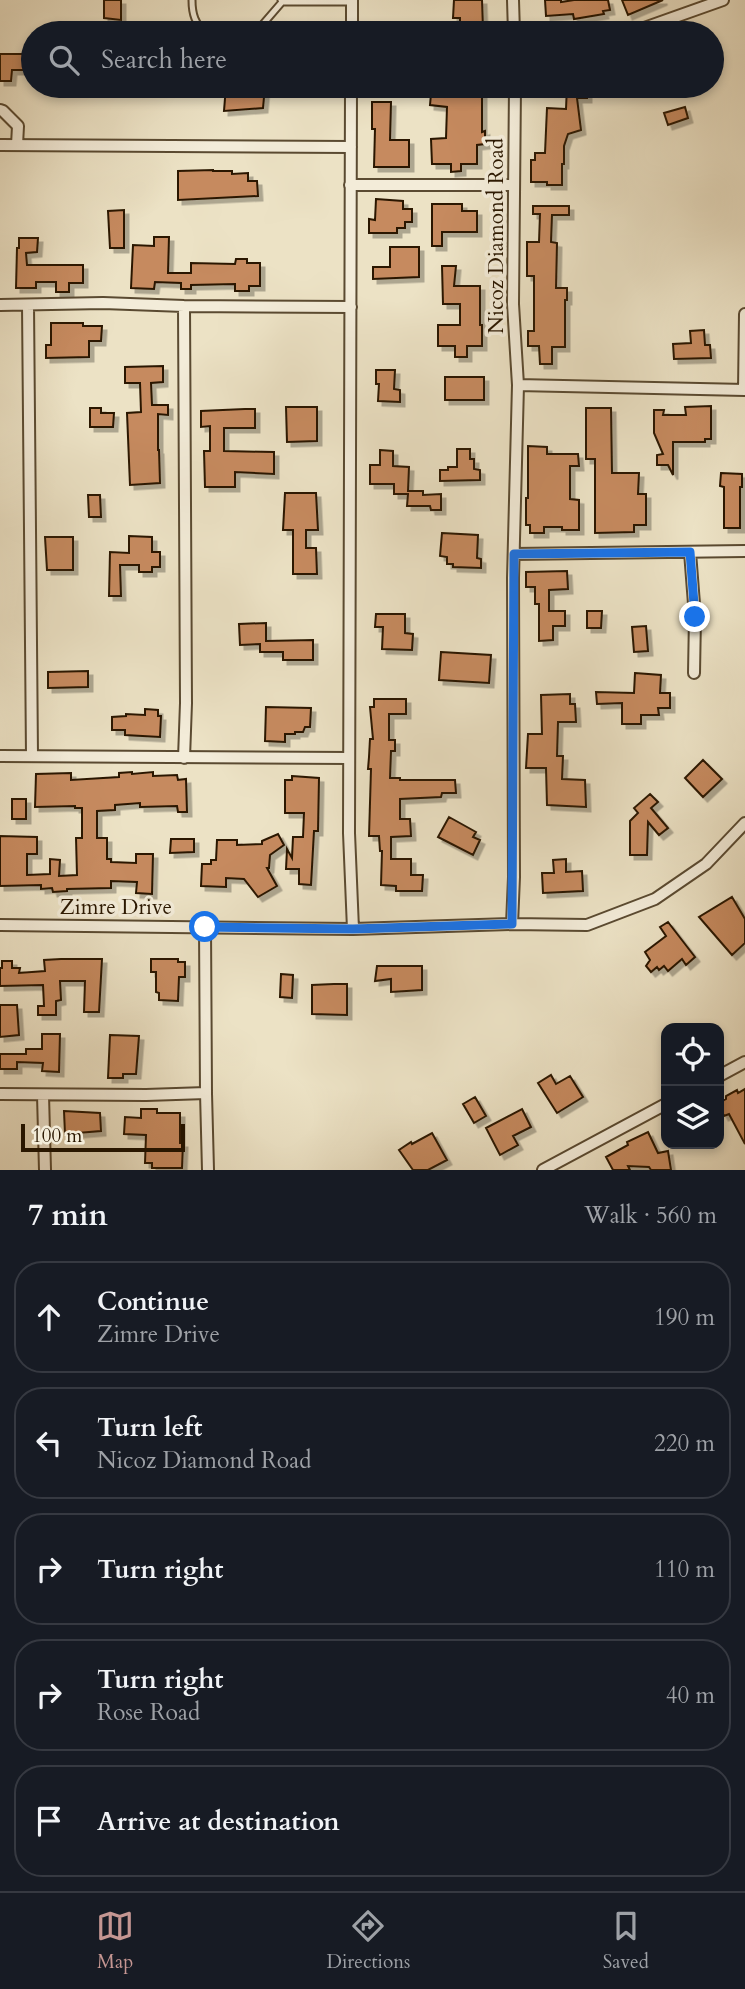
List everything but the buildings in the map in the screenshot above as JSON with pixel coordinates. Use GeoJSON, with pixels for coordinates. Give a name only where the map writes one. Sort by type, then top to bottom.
{"type":"FeatureCollection","features":[{"type":"Feature","properties":{"kind":"street"},"geometry":{"type":"LineString","coordinates":[[513,0],[513,21]]}},
{"type":"Feature","properties":{"kind":"street"},"geometry":{"type":"LineString","coordinates":[[668,21],[723,0]]}},
{"type":"Feature","properties":{"kind":"street"},"geometry":{"type":"LineString","coordinates":[[352,1],[352,21]]}},
{"type":"Feature","properties":{"kind":"street"},"geometry":{"type":"LineString","coordinates":[[351,98],[349,832],[353,929]]}},
{"type":"Feature","properties":{"kind":"street","name":"Nicoz Diamond Road"},"geometry":{"type":"LineString","coordinates":[[512,924],[514,554],[518,385],[513,304],[515,98]]}},
{"type":"Feature","properties":{"kind":"street"},"geometry":{"type":"LineString","coordinates":[[0,110],[18,126],[17,145]]}},
{"type":"Feature","properties":{"kind":"street"},"geometry":{"type":"LineString","coordinates":[[0,145],[351,146]]}},
{"type":"Feature","properties":{"kind":"street"},"geometry":{"type":"LineString","coordinates":[[350,185],[514,186]]}},
{"type":"Feature","properties":{"kind":"street"},"geometry":{"type":"LineString","coordinates":[[0,305],[103,303],[351,307]]}},
{"type":"Feature","properties":{"kind":"street"},"geometry":{"type":"LineString","coordinates":[[29,306],[32,755]]}},
{"type":"Feature","properties":{"kind":"street"},"geometry":{"type":"LineString","coordinates":[[184,306],[184,758]]}},
{"type":"Feature","properties":{"kind":"street"},"geometry":{"type":"LineString","coordinates":[[518,385],[745,390],[745,314]]}},
{"type":"Feature","properties":{"kind":"street"},"geometry":{"type":"LineString","coordinates":[[514,554],[745,551]]}},
{"type":"Feature","properties":{"kind":"street"},"geometry":{"type":"LineString","coordinates":[[690,552],[695,617],[694,673]]}},
{"type":"Feature","properties":{"kind":"street"},"geometry":{"type":"LineString","coordinates":[[0,755],[349,758]]}},
{"type":"Feature","properties":{"kind":"street","name":"Zimre Drive"},"geometry":{"type":"LineString","coordinates":[[0,925],[353,929],[512,924],[587,925],[655,899],[706,864],[745,823]]}},
{"type":"Feature","properties":{"kind":"street"},"geometry":{"type":"LineString","coordinates":[[205,927],[208,1170]]}},
{"type":"Feature","properties":{"kind":"street"},"geometry":{"type":"LineString","coordinates":[[724,1073],[745,1062]]}},
{"type":"Feature","properties":{"kind":"street"},"geometry":{"type":"LineString","coordinates":[[0,1094],[206,1093]]}},
{"type":"Feature","properties":{"kind":"street"},"geometry":{"type":"LineString","coordinates":[[43,1095],[45,1170]]}},
{"type":"Feature","properties":{"kind":"street"},"geometry":{"type":"LineString","coordinates":[[543,1170],[661,1107]]}},
{"type":"Feature","properties":{"kind":"lane"},"geometry":{"type":"LineString","coordinates":[[192,0],[195,21]]}},
{"type":"Feature","properties":{"kind":"lane"},"geometry":{"type":"LineString","coordinates":[[264,21],[281,1],[352,1]]}},
{"type":"Feature","properties":{"kind":"route"},"geometry":{"type":"LineString","coordinates":[[205,927],[353,929],[512,924],[514,554],[690,552],[695,617]]}}]}
